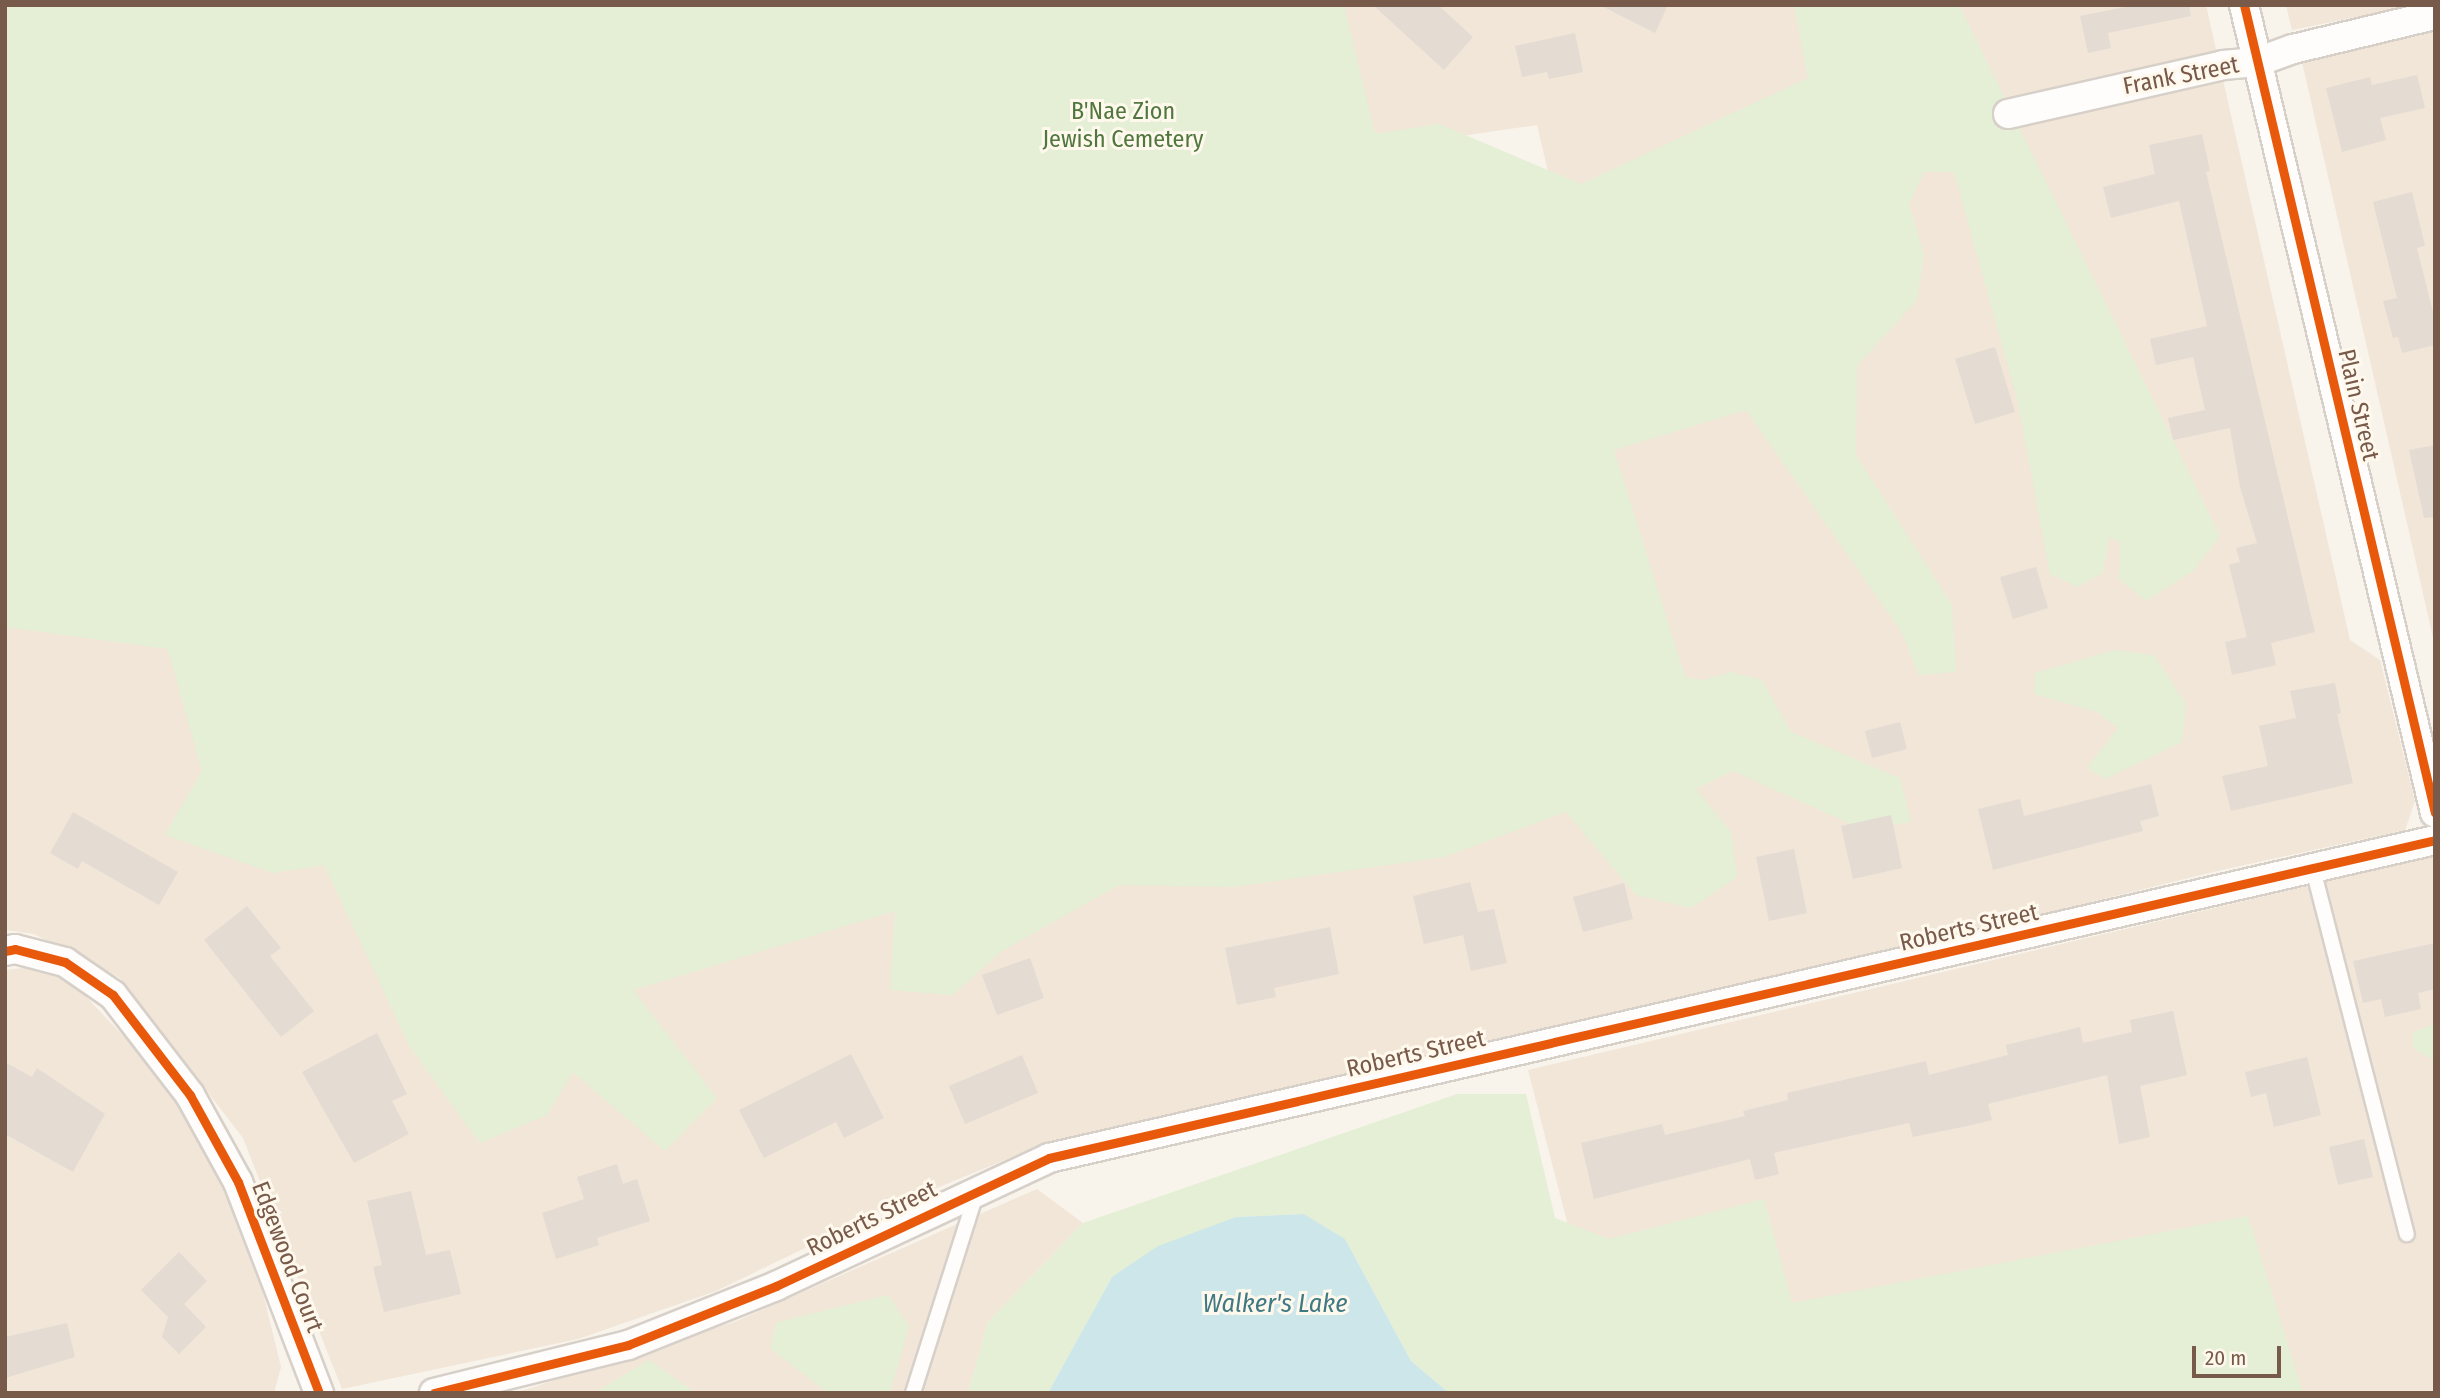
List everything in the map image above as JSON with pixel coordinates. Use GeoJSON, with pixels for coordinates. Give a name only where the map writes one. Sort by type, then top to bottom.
{"type":"FeatureCollection","features":[{"type":"Feature","properties":{"kind":"street","name":"Plain Street"},"geometry":{"type":"LineString","coordinates":[[2244,5],[2435,813]]}},
{"type":"Feature","properties":{"kind":"street","name":"Frank Street"},"geometry":{"type":"LineString","coordinates":[[2008,114],[2223,65],[2257,62],[2293,49],[2435,15]]}},
{"type":"Feature","properties":{"kind":"street","name":"Roberts Street"},"geometry":{"type":"LineString","coordinates":[[435,1393],[628,1345],[776,1286],[1049,1158],[2435,840]]}},
{"type":"Feature","properties":{"kind":"street","name":"Edgewood Court"},"geometry":{"type":"LineString","coordinates":[[5,951],[15,949],[65,962],[113,995],[190,1095],[238,1182],[319,1393]]}},
{"type":"Feature","properties":{"kind":"lane"},"geometry":{"type":"LineString","coordinates":[[2313,869],[2407,1234]]}},
{"type":"Feature","properties":{"kind":"lane"},"geometry":{"type":"LineString","coordinates":[[913,1393],[977,1190]]}},
{"type":"Feature","properties":{"kind":"shaded area"},"geometry":{"type":"Polygon","coordinates":[[[1324,5],[2206,5],[2350,640],[2380,660],[2415,801],[2405,830],[2217,871],[1565,1031],[1051,1141],[888,1208],[716,1291],[578,1339],[342,1389],[243,1138],[120,978],[34,934],[5,930],[5,493],[632,990],[895,910],[1680,731],[1537,125],[1358,151],[1324,5]]]}},
{"type":"Feature","properties":{"kind":"shaded area"},"geometry":{"type":"Polygon","coordinates":[[[2286,5],[2415,5],[2292,30],[2286,5]]]}},
{"type":"Feature","properties":{"kind":"shaded area"},"geometry":{"type":"Polygon","coordinates":[[[2435,32],[2435,646],[2302,62],[2435,32]]]}},
{"type":"Feature","properties":{"kind":"shaded area"},"geometry":{"type":"Polygon","coordinates":[[[2435,856],[2435,1393],[1611,1393],[1528,1070],[2435,856]]]}},
{"type":"Feature","properties":{"kind":"shaded area"},"geometry":{"type":"Polygon","coordinates":[[[34,967],[73,983],[144,1058],[209,1150],[257,1269],[281,1367],[274,1393],[5,1393],[5,970],[34,967]]]}},
{"type":"Feature","properties":{"kind":"shaded area"},"geometry":{"type":"Polygon","coordinates":[[[1037,1189],[1083,1223],[988,1322],[968,1393],[515,1393],[737,1321],[1037,1189]]]}},
{"type":"Feature","properties":{"kind":"green space","name":"B'Nae Zion Jewish Cemetery"},"geometry":{"type":"Polygon","coordinates":[[[5,5],[1344,5],[1375,134],[1439,124],[1581,184],[1808,78],[1794,5],[1959,5],[2220,536],[2193,571],[2146,601],[2119,579],[2120,542],[2109,537],[2103,573],[2078,587],[2050,574],[2018,402],[1954,172],[1924,172],[1909,204],[1924,255],[1917,300],[1857,366],[1856,455],[1952,605],[1956,672],[1919,675],[1901,631],[1746,410],[1614,450],[1685,677],[1704,680],[1731,672],[1762,680],[1791,732],[1900,778],[1911,822],[1862,829],[1733,771],[1696,789],[1731,832],[1737,877],[1691,908],[1636,895],[1566,812],[1444,857],[1234,887],[1119,885],[1002,951],[953,995],[890,990],[895,911],[633,990],[717,1098],[665,1151],[573,1072],[547,1115],[480,1143],[410,1047],[324,865],[273,873],[165,835],[202,771],[168,649],[5,627],[5,5]]]}},
{"type":"Feature","properties":{"kind":"green space"},"geometry":{"type":"Polygon","coordinates":[[[2115,650],[2154,655],[2186,704],[2182,742],[2105,779],[2087,768],[2118,728],[2097,712],[2034,694],[2035,673],[2115,650]]]}},
{"type":"Feature","properties":{"kind":"green space"},"geometry":{"type":"Polygon","coordinates":[[[2435,1024],[2435,1061],[2413,1048],[2413,1032],[2435,1024]]]}},
{"type":"Feature","properties":{"kind":"green space"},"geometry":{"type":"Polygon","coordinates":[[[1457,1094],[1526,1094],[1555,1218],[1609,1239],[1764,1199],[1792,1303],[2248,1216],[2303,1393],[1449,1393],[1411,1361],[1345,1239],[1304,1214],[1236,1217],[1112,1277],[1048,1393],[968,1393],[988,1322],[1083,1223],[1457,1094]]]}},
{"type":"Feature","properties":{"kind":"green space"},"geometry":{"type":"Polygon","coordinates":[[[888,1295],[909,1326],[890,1393],[828,1393],[770,1348],[777,1322],[888,1295]]]}},
{"type":"Feature","properties":{"kind":"green space"},"geometry":{"type":"Polygon","coordinates":[[[649,1360],[696,1393],[594,1393],[649,1360]]]}},
{"type":"Feature","properties":{"kind":"water","name":"Walker's Lake"},"geometry":{"type":"Polygon","coordinates":[[[1304,1214],[1345,1239],[1411,1361],[1449,1393],[1048,1393],[1112,1277],[1158,1246],[1236,1217],[1304,1214]]]}},
{"type":"Feature","properties":{"kind":"building"},"geometry":{"type":"Polygon","coordinates":[[[1373,5],[1438,5],[1473,37],[1444,70],[1373,5]]]}},
{"type":"Feature","properties":{"kind":"building"},"geometry":{"type":"Polygon","coordinates":[[[1600,5],[1668,5],[1655,33],[1600,5]]]}},
{"type":"Feature","properties":{"kind":"building"},"geometry":{"type":"Polygon","coordinates":[[[2135,5],[2189,5],[2191,16],[2108,33],[2111,48],[2088,53],[2080,16],[2135,5]]]}},
{"type":"Feature","properties":{"kind":"building"},"geometry":{"type":"Polygon","coordinates":[[[1575,33],[1583,72],[1549,79],[1547,72],[1522,77],[1515,46],[1575,33]]]}},
{"type":"Feature","properties":{"kind":"building"},"geometry":{"type":"Polygon","coordinates":[[[2417,75],[2425,108],[2380,118],[2386,140],[2342,152],[2326,88],[2370,77],[2372,85],[2417,75]]]}},
{"type":"Feature","properties":{"kind":"building"},"geometry":{"type":"Polygon","coordinates":[[[2202,134],[2210,171],[2206,172],[2315,632],[2271,643],[2276,665],[2232,675],[2225,642],[2247,637],[2229,565],[2240,562],[2236,548],[2257,543],[2240,487],[2230,428],[2173,440],[2168,418],[2205,410],[2193,357],[2156,365],[2150,339],[2207,326],[2179,201],[2111,218],[2103,187],[2155,174],[2149,145],[2202,134]]]}},
{"type":"Feature","properties":{"kind":"building"},"geometry":{"type":"Polygon","coordinates":[[[2412,192],[2425,246],[2417,248],[2435,320],[2435,345],[2402,353],[2398,337],[2393,338],[2383,301],[2397,298],[2373,202],[2412,192]]]}},
{"type":"Feature","properties":{"kind":"building"},"geometry":{"type":"Polygon","coordinates":[[[1995,347],[2015,412],[1975,424],[1955,359],[1995,347]]]}},
{"type":"Feature","properties":{"kind":"building"},"geometry":{"type":"Polygon","coordinates":[[[2435,445],[2435,517],[2424,518],[2409,450],[2435,445]]]}},
{"type":"Feature","properties":{"kind":"building"},"geometry":{"type":"Polygon","coordinates":[[[2036,567],[2048,608],[2013,619],[2000,577],[2036,567]]]}},
{"type":"Feature","properties":{"kind":"building"},"geometry":{"type":"Polygon","coordinates":[[[2335,683],[2341,713],[2337,714],[2353,783],[2231,811],[2222,776],[2268,766],[2259,726],[2296,718],[2290,691],[2335,683]]]}},
{"type":"Feature","properties":{"kind":"building"},"geometry":{"type":"Polygon","coordinates":[[[1900,722],[1907,749],[1872,758],[1865,731],[1900,722]]]}},
{"type":"Feature","properties":{"kind":"building"},"geometry":{"type":"Polygon","coordinates":[[[2151,784],[2159,816],[2140,821],[2143,831],[1993,870],[1978,809],[2020,799],[2024,816],[2151,784]]]}},
{"type":"Feature","properties":{"kind":"building"},"geometry":{"type":"Polygon","coordinates":[[[73,812],[178,872],[159,905],[82,861],[78,869],[50,853],[73,812]]]}},
{"type":"Feature","properties":{"kind":"building"},"geometry":{"type":"Polygon","coordinates":[[[1891,815],[1902,868],[1853,879],[1841,826],[1891,815]]]}},
{"type":"Feature","properties":{"kind":"building"},"geometry":{"type":"Polygon","coordinates":[[[1794,849],[1807,913],[1769,921],[1756,857],[1794,849]]]}},
{"type":"Feature","properties":{"kind":"building"},"geometry":{"type":"Polygon","coordinates":[[[1470,882],[1478,912],[1494,909],[1507,963],[1471,971],[1463,935],[1424,944],[1413,896],[1470,882]]]}},
{"type":"Feature","properties":{"kind":"building"},"geometry":{"type":"Polygon","coordinates":[[[1624,883],[1633,919],[1583,932],[1573,897],[1624,883]]]}},
{"type":"Feature","properties":{"kind":"building"},"geometry":{"type":"Polygon","coordinates":[[[247,906],[281,948],[270,956],[314,1011],[281,1037],[204,940],[247,906]]]}},
{"type":"Feature","properties":{"kind":"building"},"geometry":{"type":"Polygon","coordinates":[[[1330,927],[1339,974],[1274,988],[1276,997],[1237,1005],[1225,948],[1330,927]]]}},
{"type":"Feature","properties":{"kind":"building"},"geometry":{"type":"Polygon","coordinates":[[[2435,943],[2435,989],[2418,993],[2421,1009],[2385,1017],[2381,999],[2363,1003],[2353,961],[2435,943]]]}},
{"type":"Feature","properties":{"kind":"building"},"geometry":{"type":"Polygon","coordinates":[[[1030,958],[1044,998],[997,1015],[982,975],[1030,958]]]}},
{"type":"Feature","properties":{"kind":"building"},"geometry":{"type":"Polygon","coordinates":[[[2173,1011],[2187,1075],[2140,1086],[2150,1137],[2119,1144],[2107,1075],[1988,1104],[1992,1120],[1967,1126],[1913,1137],[1909,1123],[1774,1153],[1779,1174],[1755,1180],[1750,1159],[1594,1199],[1581,1143],[1662,1124],[1665,1135],[1745,1116],[1743,1111],[1788,1100],[1787,1093],[1926,1061],[1929,1075],[2008,1055],[2006,1045],[2080,1027],[2083,1043],[2132,1032],[2130,1020],[2173,1011]]]}},
{"type":"Feature","properties":{"kind":"building"},"geometry":{"type":"Polygon","coordinates":[[[377,1033],[407,1094],[392,1101],[409,1134],[354,1163],[302,1072],[377,1033]]]}},
{"type":"Feature","properties":{"kind":"building"},"geometry":{"type":"Polygon","coordinates":[[[851,1054],[884,1118],[844,1138],[836,1122],[764,1158],[739,1110],[851,1054]]]}},
{"type":"Feature","properties":{"kind":"building"},"geometry":{"type":"Polygon","coordinates":[[[1022,1055],[1038,1093],[965,1124],[949,1086],[1022,1055]]]}},
{"type":"Feature","properties":{"kind":"building"},"geometry":{"type":"Polygon","coordinates":[[[2307,1057],[2321,1115],[2274,1127],[2266,1093],[2251,1097],[2245,1072],[2307,1057]]]}},
{"type":"Feature","properties":{"kind":"building"},"geometry":{"type":"Polygon","coordinates":[[[5,1062],[32,1077],[37,1068],[105,1114],[73,1172],[5,1134],[5,1062]]]}},
{"type":"Feature","properties":{"kind":"building"},"geometry":{"type":"Polygon","coordinates":[[[2364,1139],[2373,1177],[2338,1185],[2329,1147],[2364,1139]]]}},
{"type":"Feature","properties":{"kind":"building"},"geometry":{"type":"Polygon","coordinates":[[[617,1164],[623,1184],[637,1179],[650,1221],[597,1238],[599,1245],[556,1259],[542,1213],[584,1199],[577,1177],[617,1164]]]}},
{"type":"Feature","properties":{"kind":"building"},"geometry":{"type":"Polygon","coordinates":[[[411,1191],[426,1255],[450,1250],[461,1294],[384,1312],[373,1267],[382,1265],[367,1201],[411,1191]]]}},
{"type":"Feature","properties":{"kind":"building"},"geometry":{"type":"Polygon","coordinates":[[[179,1252],[207,1281],[184,1304],[206,1327],[179,1354],[162,1337],[168,1317],[141,1290],[179,1252]]]}},
{"type":"Feature","properties":{"kind":"building"},"geometry":{"type":"Polygon","coordinates":[[[67,1323],[75,1357],[5,1378],[5,1337],[67,1323]]]}},
{"type":"Feature","properties":{"kind":"cycle path"},"geometry":{"type":"LineString","coordinates":[[2244,5],[2435,813]]}},
{"type":"Feature","properties":{"kind":"cycle path"},"geometry":{"type":"LineString","coordinates":[[434,1393],[628,1345],[776,1286],[1049,1158],[2435,840]]}},
{"type":"Feature","properties":{"kind":"cycle path"},"geometry":{"type":"LineString","coordinates":[[5,951],[15,949],[65,962],[113,995],[190,1095],[238,1182],[319,1393]]}}]}
